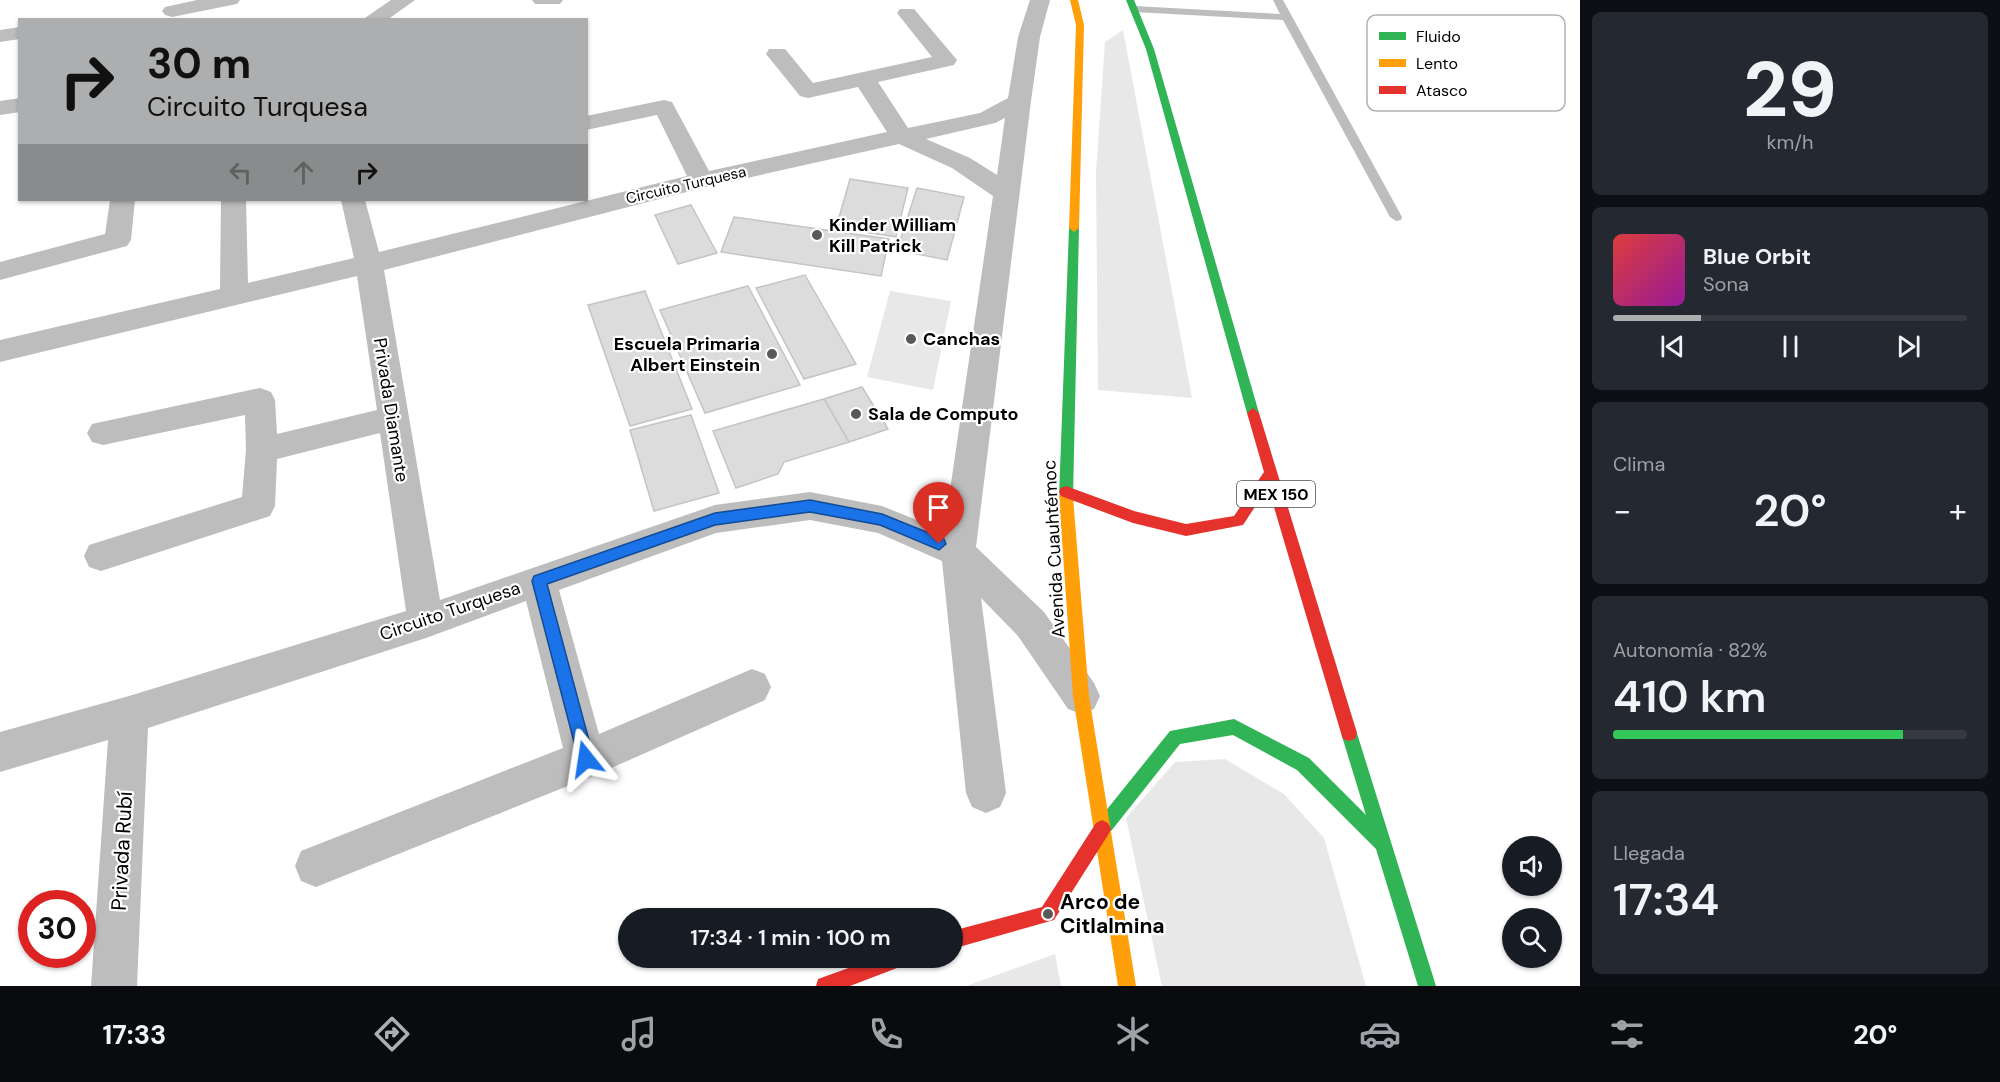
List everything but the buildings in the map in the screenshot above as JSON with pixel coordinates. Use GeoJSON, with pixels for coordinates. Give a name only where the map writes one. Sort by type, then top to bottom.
{"type":"FeatureCollection","features":[{"type":"Feature","properties":{"kind":"main road","name":"Avenida Cuauhtémoc"},"geometry":{"type":"LineString","coordinates":[[1074,0],[1080,25],[1066,492],[1081,696],[1127,986]]}},
{"type":"Feature","properties":{"kind":"main road","name":"MEX 150"},"geometry":{"type":"LineString","coordinates":[[1132,5],[1150,49],[1270,474],[1427,986]]}},
{"type":"Feature","properties":{"kind":"main road"},"geometry":{"type":"LineString","coordinates":[[1066,492],[1133,517],[1186,530],[1238,521],[1270,474]]}},
{"type":"Feature","properties":{"kind":"main road"},"geometry":{"type":"LineString","coordinates":[[963,937],[1048,914],[1102,829],[1176,737],[1234,727],[1303,764],[1386,847]]}},
{"type":"Feature","properties":{"kind":"main road"},"geometry":{"type":"LineString","coordinates":[[825,986],[874,968]]}},
{"type":"Feature","properties":{"kind":"street"},"geometry":{"type":"LineString","coordinates":[[172,11],[230,0]]}},
{"type":"Feature","properties":{"kind":"street"},"geometry":{"type":"LineString","coordinates":[[375,18],[405,0]]}},
{"type":"Feature","properties":{"kind":"street"},"geometry":{"type":"LineString","coordinates":[[542,0],[553,0]]}},
{"type":"Feature","properties":{"kind":"street"},"geometry":{"type":"LineString","coordinates":[[986,793],[958,552],[1019,101],[1029,37],[1040,0]]}},
{"type":"Feature","properties":{"kind":"street"},"geometry":{"type":"LineString","coordinates":[[777,54],[808,91],[865,80],[945,60],[907,13]]}},
{"type":"Feature","properties":{"kind":"street"},"geometry":{"type":"LineString","coordinates":[[0,36],[18,33]]}},
{"type":"Feature","properties":{"kind":"street"},"geometry":{"type":"LineString","coordinates":[[865,80],[903,137],[961,163],[1006,193]]}},
{"type":"Feature","properties":{"kind":"street","name":"Circuito Turquesa"},"geometry":{"type":"LineString","coordinates":[[0,351],[369,264],[702,180],[987,118],[1019,101]]}},
{"type":"Feature","properties":{"kind":"street"},"geometry":{"type":"LineString","coordinates":[[0,108],[18,105]]}},
{"type":"Feature","properties":{"kind":"street"},"geometry":{"type":"LineString","coordinates":[[588,123],[664,107],[702,180]]}},
{"type":"Feature","properties":{"kind":"street"},"geometry":{"type":"LineString","coordinates":[[0,271],[118,240],[122,201]]}},
{"type":"Feature","properties":{"kind":"street"},"geometry":{"type":"LineString","coordinates":[[233,201],[234,296]]}},
{"type":"Feature","properties":{"kind":"street","name":"Privada Diamante"},"geometry":{"type":"LineString","coordinates":[[353,201],[369,264],[426,621]]}},
{"type":"Feature","properties":{"kind":"street"},"geometry":{"type":"LineString","coordinates":[[101,556],[258,506],[262,450],[260,400],[103,433]]}},
{"type":"Feature","properties":{"kind":"street"},"geometry":{"type":"LineString","coordinates":[[262,450],[392,418]]}},
{"type":"Feature","properties":{"kind":"street","name":"Circuito Turquesa"},"geometry":{"type":"LineString","coordinates":[[0,752],[129,715],[426,621],[715,519],[810,506],[882,520],[958,552],[1031,624],[1081,696]]}},
{"type":"Feature","properties":{"kind":"street"},"geometry":{"type":"LineString","coordinates":[[539,581],[586,759]]}},
{"type":"Feature","properties":{"kind":"street"},"geometry":{"type":"LineString","coordinates":[[316,866],[586,759],[752,687]]}},
{"type":"Feature","properties":{"kind":"street","name":"Privada Rubí"},"geometry":{"type":"LineString","coordinates":[[114,986],[129,715]]}},
{"type":"Feature","properties":{"kind":"lane"},"geometry":{"type":"LineString","coordinates":[[1278,0],[1396,217]]}},
{"type":"Feature","properties":{"kind":"lane"},"geometry":{"type":"LineString","coordinates":[[1132,5],[1287,17]]}},
{"type":"Feature","properties":{"kind":"shaded area"},"geometry":{"type":"Polygon","coordinates":[[[1123,30],[1192,398],[1098,390],[1096,172],[1105,42],[1123,30]]]}},
{"type":"Feature","properties":{"kind":"shaded area","name":"Canchas"},"geometry":{"type":"Polygon","coordinates":[[[890,291],[951,301],[933,390],[867,377],[890,291]]]}},
{"type":"Feature","properties":{"kind":"shaded area"},"geometry":{"type":"Polygon","coordinates":[[[1225,759],[1284,794],[1324,838],[1366,986],[1162,986],[1126,818],[1175,762],[1225,759]]]}},
{"type":"Feature","properties":{"kind":"shaded area"},"geometry":{"type":"Polygon","coordinates":[[[1055,954],[1061,986],[966,986],[1055,954]]]}},
{"type":"Feature","properties":{"kind":"traffic: fast"},"geometry":{"type":"LineString","coordinates":[[1130,0],[1150,49],[1253,413]]}},
{"type":"Feature","properties":{"kind":"traffic: fast"},"geometry":{"type":"LineString","coordinates":[[1066,497],[1074,228]]}},
{"type":"Feature","properties":{"kind":"traffic: fast"},"geometry":{"type":"LineString","coordinates":[[1102,829],[1176,737],[1234,727],[1303,764],[1383,844]]}},
{"type":"Feature","properties":{"kind":"traffic: fast"},"geometry":{"type":"LineString","coordinates":[[1349,733],[1427,986]]}},
{"type":"Feature","properties":{"kind":"traffic: slow"},"geometry":{"type":"LineString","coordinates":[[1074,0],[1080,25],[1074,228]]}},
{"type":"Feature","properties":{"kind":"traffic: slow"},"geometry":{"type":"LineString","coordinates":[[1066,497],[1081,696],[1127,986]]}},
{"type":"Feature","properties":{"kind":"traffic: jam"},"geometry":{"type":"LineString","coordinates":[[1253,413],[1349,733]]}},
{"type":"Feature","properties":{"kind":"traffic: jam"},"geometry":{"type":"LineString","coordinates":[[1066,492],[1133,517],[1186,530],[1238,521],[1270,474]]}},
{"type":"Feature","properties":{"kind":"traffic: jam"},"geometry":{"type":"LineString","coordinates":[[963,937],[1048,914],[1102,829]]}},
{"type":"Feature","properties":{"kind":"traffic: jam"},"geometry":{"type":"LineString","coordinates":[[825,986],[874,968]]}},
{"type":"Feature","properties":{"kind":"place","name":"Kinder William Kill Patrick"},"geometry":{"type":"Point","coordinates":[817,235]}},
{"type":"Feature","properties":{"kind":"place","name":"Canchas"},"geometry":{"type":"Point","coordinates":[911,339]}},
{"type":"Feature","properties":{"kind":"place","name":"Escuela Primaria Albert Einstein"},"geometry":{"type":"Point","coordinates":[772,354]}},
{"type":"Feature","properties":{"kind":"place","name":"Sala de Computo"},"geometry":{"type":"Point","coordinates":[856,414]}},
{"type":"Feature","properties":{"kind":"place","name":"Arco de Citlalmina"},"geometry":{"type":"Point","coordinates":[1048,914]}},
{"type":"Feature","properties":{"kind":"route"},"geometry":{"type":"LineString","coordinates":[[586,759],[539,581],[715,519],[810,506],[882,520],[939,544]]}}]}
